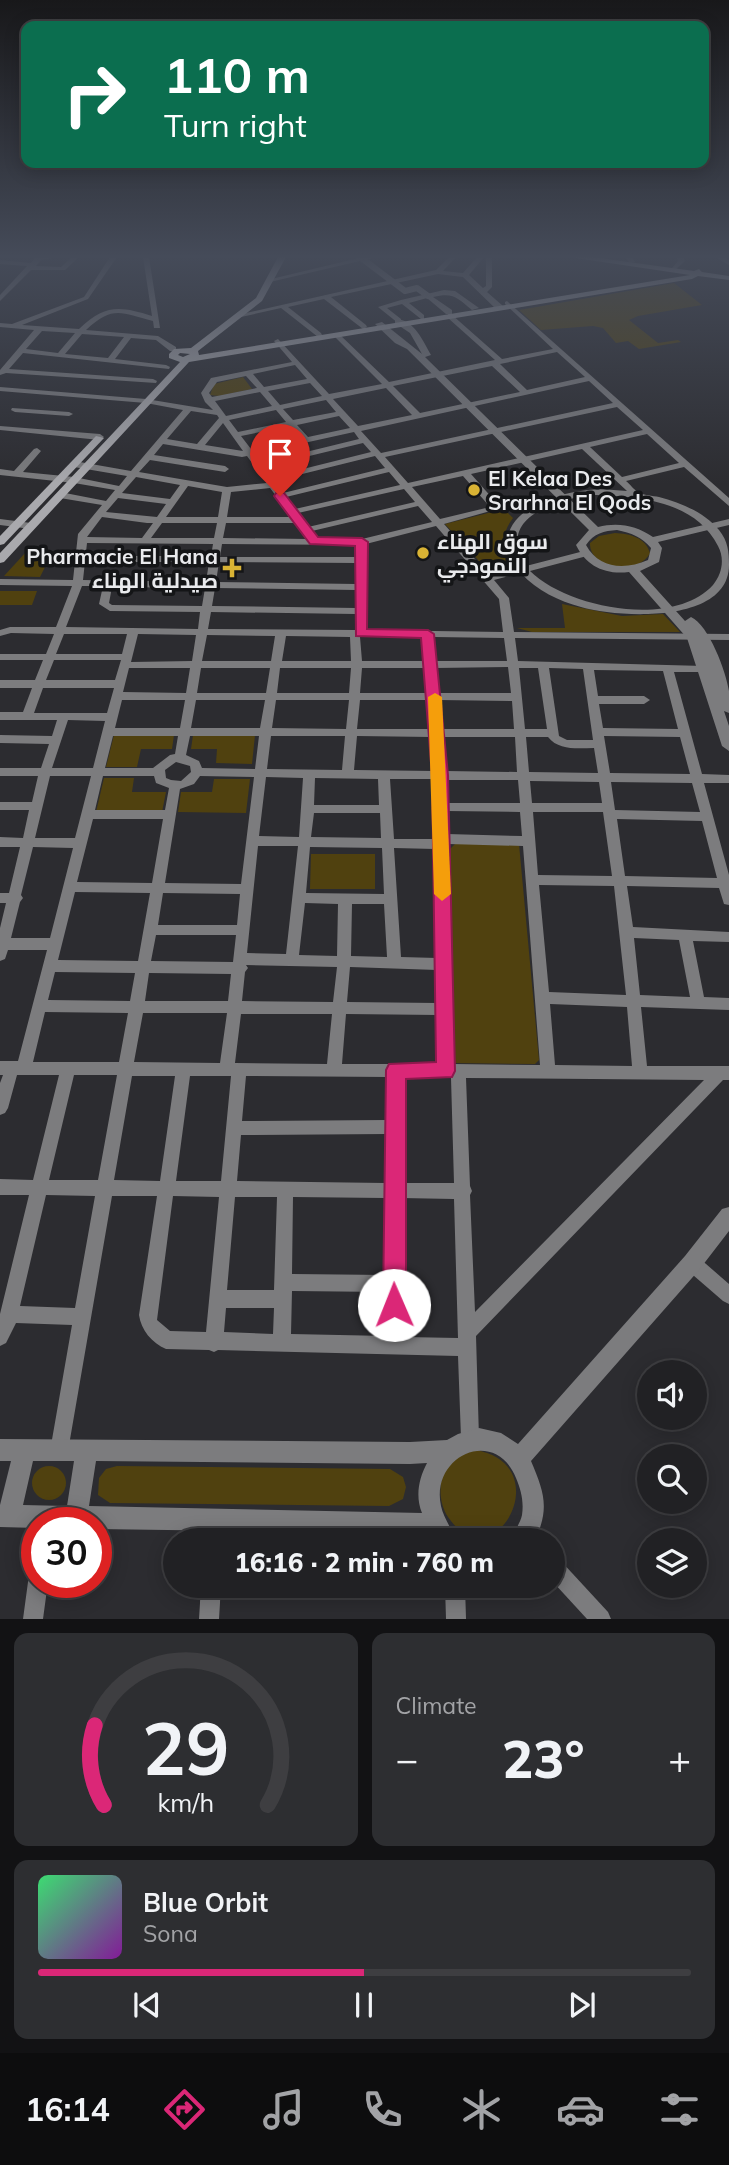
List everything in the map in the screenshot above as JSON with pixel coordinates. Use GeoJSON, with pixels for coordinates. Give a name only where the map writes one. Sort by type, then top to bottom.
{"type":"FeatureCollection","features":[{"type":"Feature","properties":{"kind":"main road"},"geometry":{"type":"LineString","coordinates":[[0,542],[74,464],[140,401],[153,381],[166,368],[217,333]]}},
{"type":"Feature","properties":{"kind":"main road"},"geometry":{"type":"LineString","coordinates":[[228,333],[233,342],[261,344]]}},
{"type":"Feature","properties":{"kind":"main road"},"geometry":{"type":"LineString","coordinates":[[0,560],[74,480],[183,354],[280,343],[332,333]]}},
{"type":"Feature","properties":{"kind":"main road"},"geometry":{"type":"LineString","coordinates":[[183,354],[350,333]]}},
{"type":"Feature","properties":{"kind":"street"},"geometry":{"type":"LineString","coordinates":[[1,374],[36,333]]}},
{"type":"Feature","properties":{"kind":"street"},"geometry":{"type":"LineString","coordinates":[[60,355],[80,333]]}},
{"type":"Feature","properties":{"kind":"street"},"geometry":{"type":"LineString","coordinates":[[100,333],[158,338],[183,354]]}},
{"type":"Feature","properties":{"kind":"street"},"geometry":{"type":"LineString","coordinates":[[157,333],[158,338]]}},
{"type":"Feature","properties":{"kind":"street"},"geometry":{"type":"LineString","coordinates":[[390,333],[442,374],[599,529]]}},
{"type":"Feature","properties":{"kind":"street"},"geometry":{"type":"LineString","coordinates":[[413,333],[442,374]]}},
{"type":"Feature","properties":{"kind":"street"},"geometry":{"type":"LineString","coordinates":[[468,333],[524,391]]}},
{"type":"Feature","properties":{"kind":"street"},"geometry":{"type":"LineString","coordinates":[[536,333],[729,503]]}},
{"type":"Feature","properties":{"kind":"street"},"geometry":{"type":"LineString","coordinates":[[110,361],[129,335]]}},
{"type":"Feature","properties":{"kind":"street"},"geometry":{"type":"LineString","coordinates":[[338,335],[416,414]]}},
{"type":"Feature","properties":{"kind":"street"},"geometry":{"type":"LineString","coordinates":[[405,344],[418,342]]}},
{"type":"Feature","properties":{"kind":"street"},"geometry":{"type":"LineString","coordinates":[[280,343],[503,598],[517,697],[548,1071]]}},
{"type":"Feature","properties":{"kind":"street"},"geometry":{"type":"LineString","coordinates":[[0,389],[140,401],[189,408],[220,416],[277,407],[557,350]]}},
{"type":"Feature","properties":{"kind":"street"},"geometry":{"type":"LineString","coordinates":[[21,351],[166,368]]}},
{"type":"Feature","properties":{"kind":"street"},"geometry":{"type":"LineString","coordinates":[[78,376],[91,359]]}},
{"type":"Feature","properties":{"kind":"street"},"geometry":{"type":"LineString","coordinates":[[296,363],[211,382],[205,393],[314,541]]}},
{"type":"Feature","properties":{"kind":"street"},"geometry":{"type":"LineString","coordinates":[[248,373],[305,439]]}},
{"type":"Feature","properties":{"kind":"street"},"geometry":{"type":"LineString","coordinates":[[1,374],[153,381]]}},
{"type":"Feature","properties":{"kind":"street"},"geometry":{"type":"LineString","coordinates":[[74,395],[87,377]]}},
{"type":"Feature","properties":{"kind":"street"},"geometry":{"type":"LineString","coordinates":[[162,441],[247,452],[589,379]]}},
{"type":"Feature","properties":{"kind":"street"},"geometry":{"type":"LineString","coordinates":[[208,400],[312,380]]}},
{"type":"Feature","properties":{"kind":"street"},"geometry":{"type":"LineString","coordinates":[[1,426],[31,391]]}},
{"type":"Feature","properties":{"kind":"street"},"geometry":{"type":"LineString","coordinates":[[74,464],[227,490],[270,482],[323,466],[618,404]]}},
{"type":"Feature","properties":{"kind":"street"},"geometry":{"type":"LineString","coordinates":[[27,716],[78,584],[83,561],[82,540],[100,514],[189,408]]}},
{"type":"Feature","properties":{"kind":"street"},"geometry":{"type":"LineString","coordinates":[[15,410],[69,414]]}},
{"type":"Feature","properties":{"kind":"street"},"geometry":{"type":"LineString","coordinates":[[235,435],[341,412]]}},
{"type":"Feature","properties":{"kind":"street"},"geometry":{"type":"LineString","coordinates":[[199,447],[220,416]]}},
{"type":"Feature","properties":{"kind":"street"},"geometry":{"type":"LineString","coordinates":[[1,426],[100,438]]}},
{"type":"Feature","properties":{"kind":"street"},"geometry":{"type":"LineString","coordinates":[[100,514],[160,520],[295,516],[405,485],[648,431]]}},
{"type":"Feature","properties":{"kind":"street"},"geometry":{"type":"LineString","coordinates":[[258,466],[366,440]]}},
{"type":"Feature","properties":{"kind":"street"},"geometry":{"type":"LineString","coordinates":[[583,445],[635,494]]}},
{"type":"Feature","properties":{"kind":"street"},"geometry":{"type":"LineString","coordinates":[[0,483],[9,472],[37,451]]}},
{"type":"Feature","properties":{"kind":"street"},"geometry":{"type":"LineString","coordinates":[[312,453],[336,481]]}},
{"type":"Feature","properties":{"kind":"street"},"geometry":{"type":"LineString","coordinates":[[150,457],[225,469]]}},
{"type":"Feature","properties":{"kind":"street"},"geometry":{"type":"LineString","coordinates":[[620,480],[685,464]]}},
{"type":"Feature","properties":{"kind":"street"},"geometry":{"type":"LineString","coordinates":[[280,496],[391,469]]}},
{"type":"Feature","properties":{"kind":"street"},"geometry":{"type":"LineString","coordinates":[[9,472],[74,480],[171,502]]}},
{"type":"Feature","properties":{"kind":"street"},"geometry":{"type":"LineString","coordinates":[[82,540],[362,542],[496,508],[464,472]]}},
{"type":"Feature","properties":{"kind":"street"},"geometry":{"type":"LineString","coordinates":[[145,540],[186,483]]}},
{"type":"Feature","properties":{"kind":"street"},"geometry":{"type":"LineString","coordinates":[[180,758],[227,490]]}},
{"type":"Feature","properties":{"kind":"street"},"geometry":{"type":"LineString","coordinates":[[613,492],[635,494],[689,512],[710,527],[725,549],[726,572],[718,586],[702,598],[676,608],[638,613],[603,610],[561,596],[542,587],[523,570],[513,546],[518,524],[528,513],[565,496],[613,492]]}},
{"type":"Feature","properties":{"kind":"street"},"geometry":{"type":"LineString","coordinates":[[60,495],[109,504]]}},
{"type":"Feature","properties":{"kind":"street"},"geometry":{"type":"LineString","coordinates":[[306,530],[421,503]]}},
{"type":"Feature","properties":{"kind":"street"},"geometry":{"type":"LineString","coordinates":[[366,517],[382,537]]}},
{"type":"Feature","properties":{"kind":"street"},"geometry":{"type":"LineString","coordinates":[[0,522],[31,526]]}},
{"type":"Feature","properties":{"kind":"street"},"geometry":{"type":"LineString","coordinates":[[652,540],[657,556],[638,569],[604,567],[584,554],[581,545],[585,536],[599,529],[630,529],[652,540],[729,522]]}},
{"type":"Feature","properties":{"kind":"street"},"geometry":{"type":"LineString","coordinates":[[348,774],[361,611],[362,542]]}},
{"type":"Feature","properties":{"kind":"street"},"geometry":{"type":"LineString","coordinates":[[488,579],[584,554]]}},
{"type":"Feature","properties":{"kind":"street"},"geometry":{"type":"LineString","coordinates":[[116,559],[362,560]]}},
{"type":"Feature","properties":{"kind":"street"},"geometry":{"type":"LineString","coordinates":[[638,569],[676,608],[698,637],[724,701],[729,746]]}},
{"type":"Feature","properties":{"kind":"street"},"geometry":{"type":"LineString","coordinates":[[0,582],[361,587]]}},
{"type":"Feature","properties":{"kind":"street"},"geometry":{"type":"LineString","coordinates":[[108,584],[104,604],[110,608],[361,611]]}},
{"type":"Feature","properties":{"kind":"street"},"geometry":{"type":"LineString","coordinates":[[0,633],[10,630],[202,631],[729,637]]}},
{"type":"Feature","properties":{"kind":"street"},"geometry":{"type":"LineString","coordinates":[[0,1108],[12,1068],[39,1006],[132,632]]}},
{"type":"Feature","properties":{"kind":"street"},"geometry":{"type":"LineString","coordinates":[[214,1343],[233,1128],[235,1007],[259,773],[281,632]]}},
{"type":"Feature","properties":{"kind":"street"},"geometry":{"type":"LineString","coordinates":[[428,634],[440,775],[444,1009],[464,1191],[470,1438]]}},
{"type":"Feature","properties":{"kind":"street"},"geometry":{"type":"LineString","coordinates":[[698,637],[704,669],[724,701]]}},
{"type":"Feature","properties":{"kind":"street"},"geometry":{"type":"LineString","coordinates":[[0,657],[196,665],[513,664],[704,669]]}},
{"type":"Feature","properties":{"kind":"street"},"geometry":{"type":"LineString","coordinates":[[544,665],[552,733],[557,741],[565,744],[599,738],[683,733]]}},
{"type":"Feature","properties":{"kind":"street"},"geometry":{"type":"LineString","coordinates":[[588,665],[627,932],[640,1072]]}},
{"type":"Feature","properties":{"kind":"street"},"geometry":{"type":"LineString","coordinates":[[667,668],[727,883],[729,900]]}},
{"type":"Feature","properties":{"kind":"street"},"geometry":{"type":"LineString","coordinates":[[0,684],[38,684],[191,698],[517,697]]}},
{"type":"Feature","properties":{"kind":"street"},"geometry":{"type":"LineString","coordinates":[[593,700],[644,700]]}},
{"type":"Feature","properties":{"kind":"street"},"geometry":{"type":"LineString","coordinates":[[0,716],[111,717]]}},
{"type":"Feature","properties":{"kind":"street"},"geometry":{"type":"LineString","coordinates":[[55,944],[1,947],[30,843],[45,772],[64,717]]}},
{"type":"Feature","properties":{"kind":"street"},"geometry":{"type":"LineString","coordinates":[[107,732],[552,733]]}},
{"type":"Feature","properties":{"kind":"street"},"geometry":{"type":"LineString","coordinates":[[0,739],[55,740]]}},
{"type":"Feature","properties":{"kind":"street"},"geometry":{"type":"LineString","coordinates":[[180,758],[195,764],[197,772],[192,780],[175,786],[160,780],[157,772],[162,764],[180,758]]}},
{"type":"Feature","properties":{"kind":"street"},"geometry":{"type":"LineString","coordinates":[[0,772],[157,772]]}},
{"type":"Feature","properties":{"kind":"street"},"geometry":{"type":"LineString","coordinates":[[197,772],[729,779]]}},
{"type":"Feature","properties":{"kind":"street"},"geometry":{"type":"LineString","coordinates":[[292,960],[308,809],[309,773]]}},
{"type":"Feature","properties":{"kind":"street"},"geometry":{"type":"LineString","coordinates":[[384,775],[394,963]]}},
{"type":"Feature","properties":{"kind":"street"},"geometry":{"type":"LineString","coordinates":[[59,1451],[175,786]]}},
{"type":"Feature","properties":{"kind":"street"},"geometry":{"type":"LineString","coordinates":[[0,806],[37,806]]}},
{"type":"Feature","properties":{"kind":"street"},"geometry":{"type":"LineString","coordinates":[[441,807],[525,806],[708,817]]}},
{"type":"Feature","properties":{"kind":"street"},"geometry":{"type":"LineString","coordinates":[[308,809],[387,809]]}},
{"type":"Feature","properties":{"kind":"street"},"geometry":{"type":"LineString","coordinates":[[87,814],[170,815]]}},
{"type":"Feature","properties":{"kind":"street"},"geometry":{"type":"LineString","coordinates":[[253,841],[527,841]]}},
{"type":"Feature","properties":{"kind":"street"},"geometry":{"type":"LineString","coordinates":[[0,842],[80,843]]}},
{"type":"Feature","properties":{"kind":"street"},"geometry":{"type":"LineString","coordinates":[[531,880],[727,883]]}},
{"type":"Feature","properties":{"kind":"street"},"geometry":{"type":"LineString","coordinates":[[69,887],[248,889]]}},
{"type":"Feature","properties":{"kind":"street"},"geometry":{"type":"LineString","coordinates":[[0,898],[16,898]]}},
{"type":"Feature","properties":{"kind":"street"},"geometry":{"type":"LineString","coordinates":[[298,898],[392,899]]}},
{"type":"Feature","properties":{"kind":"street"},"geometry":{"type":"LineString","coordinates":[[334,1070],[341,1010],[345,899]]}},
{"type":"Feature","properties":{"kind":"street"},"geometry":{"type":"LineString","coordinates":[[150,930],[244,930]]}},
{"type":"Feature","properties":{"kind":"street"},"geometry":{"type":"LineString","coordinates":[[627,932],[729,937]]}},
{"type":"Feature","properties":{"kind":"street"},"geometry":{"type":"LineString","coordinates":[[685,935],[698,1003]]}},
{"type":"Feature","properties":{"kind":"street"},"geometry":{"type":"LineString","coordinates":[[49,966],[144,967],[292,960],[444,964]]}},
{"type":"Feature","properties":{"kind":"street"},"geometry":{"type":"LineString","coordinates":[[541,998],[729,1004]]}},
{"type":"Feature","properties":{"kind":"street"},"geometry":{"type":"LineString","coordinates":[[39,1006],[444,1009]]}},
{"type":"Feature","properties":{"kind":"street"},"geometry":{"type":"LineString","coordinates":[[12,1068],[725,1073]]}},
{"type":"Feature","properties":{"kind":"street"},"geometry":{"type":"LineString","coordinates":[[0,1337],[4,1333],[9,1314],[68,1068]]}},
{"type":"Feature","properties":{"kind":"street"},"geometry":{"type":"LineString","coordinates":[[184,1069],[149,1324],[166,1340],[396,1346],[468,1339],[725,1073]]}},
{"type":"Feature","properties":{"kind":"street"},"geometry":{"type":"LineString","coordinates":[[396,1070],[393,1190],[396,1346]]}},
{"type":"Feature","properties":{"kind":"street"},"geometry":{"type":"LineString","coordinates":[[233,1128],[395,1127]]}},
{"type":"Feature","properties":{"kind":"street"},"geometry":{"type":"LineString","coordinates":[[0,1186],[464,1191]]}},
{"type":"Feature","properties":{"kind":"street"},"geometry":{"type":"LineString","coordinates":[[282,1344],[285,1189]]}},
{"type":"Feature","properties":{"kind":"street"},"geometry":{"type":"LineString","coordinates":[[519,1459],[692,1263],[729,1216]]}},
{"type":"Feature","properties":{"kind":"street"},"geometry":{"type":"LineString","coordinates":[[692,1263],[729,1295]]}},
{"type":"Feature","properties":{"kind":"street"},"geometry":{"type":"LineString","coordinates":[[218,1299],[284,1290],[394,1284]]}},
{"type":"Feature","properties":{"kind":"street"},"geometry":{"type":"LineString","coordinates":[[9,1314],[82,1317]]}},
{"type":"Feature","properties":{"kind":"street"},"geometry":{"type":"LineString","coordinates":[[438,1528],[433,1519],[429,1486],[433,1470],[447,1451],[470,1438],[501,1444],[519,1459],[529,1476],[534,1497],[533,1518],[529,1528]]}},
{"type":"Feature","properties":{"kind":"street"},"geometry":{"type":"LineString","coordinates":[[0,1450],[447,1451]]}},
{"type":"Feature","properties":{"kind":"street"},"geometry":{"type":"LineString","coordinates":[[5,1516],[24,1450]]}},
{"type":"Feature","properties":{"kind":"street"},"geometry":{"type":"LineString","coordinates":[[78,1507],[87,1451]]}},
{"type":"Feature","properties":{"kind":"street"},"geometry":{"type":"LineString","coordinates":[[112,1520],[194,1528]]}},
{"type":"Feature","properties":{"kind":"street"},"geometry":{"type":"LineString","coordinates":[[260,1528],[396,1522],[421,1524],[428,1528]]}},
{"type":"Feature","properties":{"kind":"street"},"geometry":{"type":"LineString","coordinates":[[565,1580],[601,1619]]}},
{"type":"Feature","properties":{"kind":"street"},"geometry":{"type":"LineString","coordinates":[[33,1619],[36,1598]]}},
{"type":"Feature","properties":{"kind":"street"},"geometry":{"type":"LineString","coordinates":[[209,1619],[210,1598]]}},
{"type":"Feature","properties":{"kind":"street"},"geometry":{"type":"LineString","coordinates":[[455,1598],[456,1619]]}},
{"type":"Feature","properties":{"kind":"shaded area"},"geometry":{"type":"Polygon","coordinates":[[[607,333],[645,333],[658,343],[678,340],[681,342],[639,349],[628,341],[616,343],[607,333]]]}},
{"type":"Feature","properties":{"kind":"shaded area"},"geometry":{"type":"Polygon","coordinates":[[[243,377],[252,389],[219,396],[210,395],[214,384],[243,377]]]}},
{"type":"Feature","properties":{"kind":"shaded area"},"geometry":{"type":"Polygon","coordinates":[[[504,509],[513,518],[506,530],[504,542],[513,567],[489,572],[445,524],[504,509]]]}},
{"type":"Feature","properties":{"kind":"shaded area"},"geometry":{"type":"Polygon","coordinates":[[[615,533],[631,536],[645,543],[650,553],[645,560],[626,567],[606,564],[598,559],[592,552],[590,543],[599,536],[615,533]]]}},
{"type":"Feature","properties":{"kind":"shaded area"},"geometry":{"type":"Polygon","coordinates":[[[27,551],[45,567],[40,577],[4,576],[27,551]]]}},
{"type":"Feature","properties":{"kind":"shaded area"},"geometry":{"type":"Polygon","coordinates":[[[0,591],[37,591],[32,605],[0,605],[0,591]]]}},
{"type":"Feature","properties":{"kind":"shaded area"},"geometry":{"type":"Polygon","coordinates":[[[562,604],[622,616],[663,614],[680,632],[532,632],[517,628],[565,628],[562,604]]]}},
{"type":"Feature","properties":{"kind":"shaded area"},"geometry":{"type":"Polygon","coordinates":[[[114,735],[174,735],[172,749],[141,749],[137,767],[106,767],[114,735]]]}},
{"type":"Feature","properties":{"kind":"shaded area"},"geometry":{"type":"Polygon","coordinates":[[[193,735],[255,735],[252,764],[216,763],[217,749],[191,749],[193,735]]]}},
{"type":"Feature","properties":{"kind":"shaded area"},"geometry":{"type":"Polygon","coordinates":[[[104,778],[134,778],[132,792],[166,792],[162,812],[96,812],[104,778]]]}},
{"type":"Feature","properties":{"kind":"shaded area"},"geometry":{"type":"Polygon","coordinates":[[[214,779],[250,779],[246,813],[178,812],[181,792],[212,792],[214,779]]]}},
{"type":"Feature","properties":{"kind":"shaded area"},"geometry":{"type":"Polygon","coordinates":[[[455,844],[519,844],[539,1060],[535,1064],[453,1063],[446,853],[455,844]]]}},
{"type":"Feature","properties":{"kind":"shaded area"},"geometry":{"type":"Polygon","coordinates":[[[311,854],[375,854],[375,889],[310,889],[311,854]]]}},
{"type":"Feature","properties":{"kind":"shaded area"},"geometry":{"type":"Polygon","coordinates":[[[475,1450],[500,1460],[513,1476],[516,1495],[511,1514],[500,1528],[460,1528],[448,1517],[442,1504],[440,1489],[446,1468],[456,1458],[475,1450]]]}},
{"type":"Feature","properties":{"kind":"shaded area"},"geometry":{"type":"Polygon","coordinates":[[[49,1466],[61,1471],[66,1483],[61,1495],[49,1500],[37,1495],[32,1483],[37,1471],[49,1466]]]}},
{"type":"Feature","properties":{"kind":"shaded area"},"geometry":{"type":"Polygon","coordinates":[[[117,1466],[390,1469],[403,1477],[406,1487],[403,1499],[389,1506],[110,1503],[98,1495],[99,1478],[106,1469],[117,1466]]]}},
{"type":"Feature","properties":{"kind":"slow traffic"},"geometry":{"type":"LineString","coordinates":[[435,697],[440,775],[442,894]]}},
{"type":"Feature","properties":{"kind":"place","name":"El Kelaa Des Srarhna El Qods"},"geometry":{"type":"Point","coordinates":[474,490]}},
{"type":"Feature","properties":{"kind":"place","name":"سوق الهناء النمودجي"},"geometry":{"type":"Point","coordinates":[423,553]}},
{"type":"Feature","properties":{"kind":"place","name":"Pharmacie El Hana صيدلية الهناء"},"geometry":{"type":"Point","coordinates":[232,568]}},
{"type":"Feature","properties":{"kind":"route"},"geometry":{"type":"LineString","coordinates":[[280,496],[314,541],[362,542],[360,633],[428,634],[440,775],[446,1071],[396,1070],[394,1305]]}}]}
